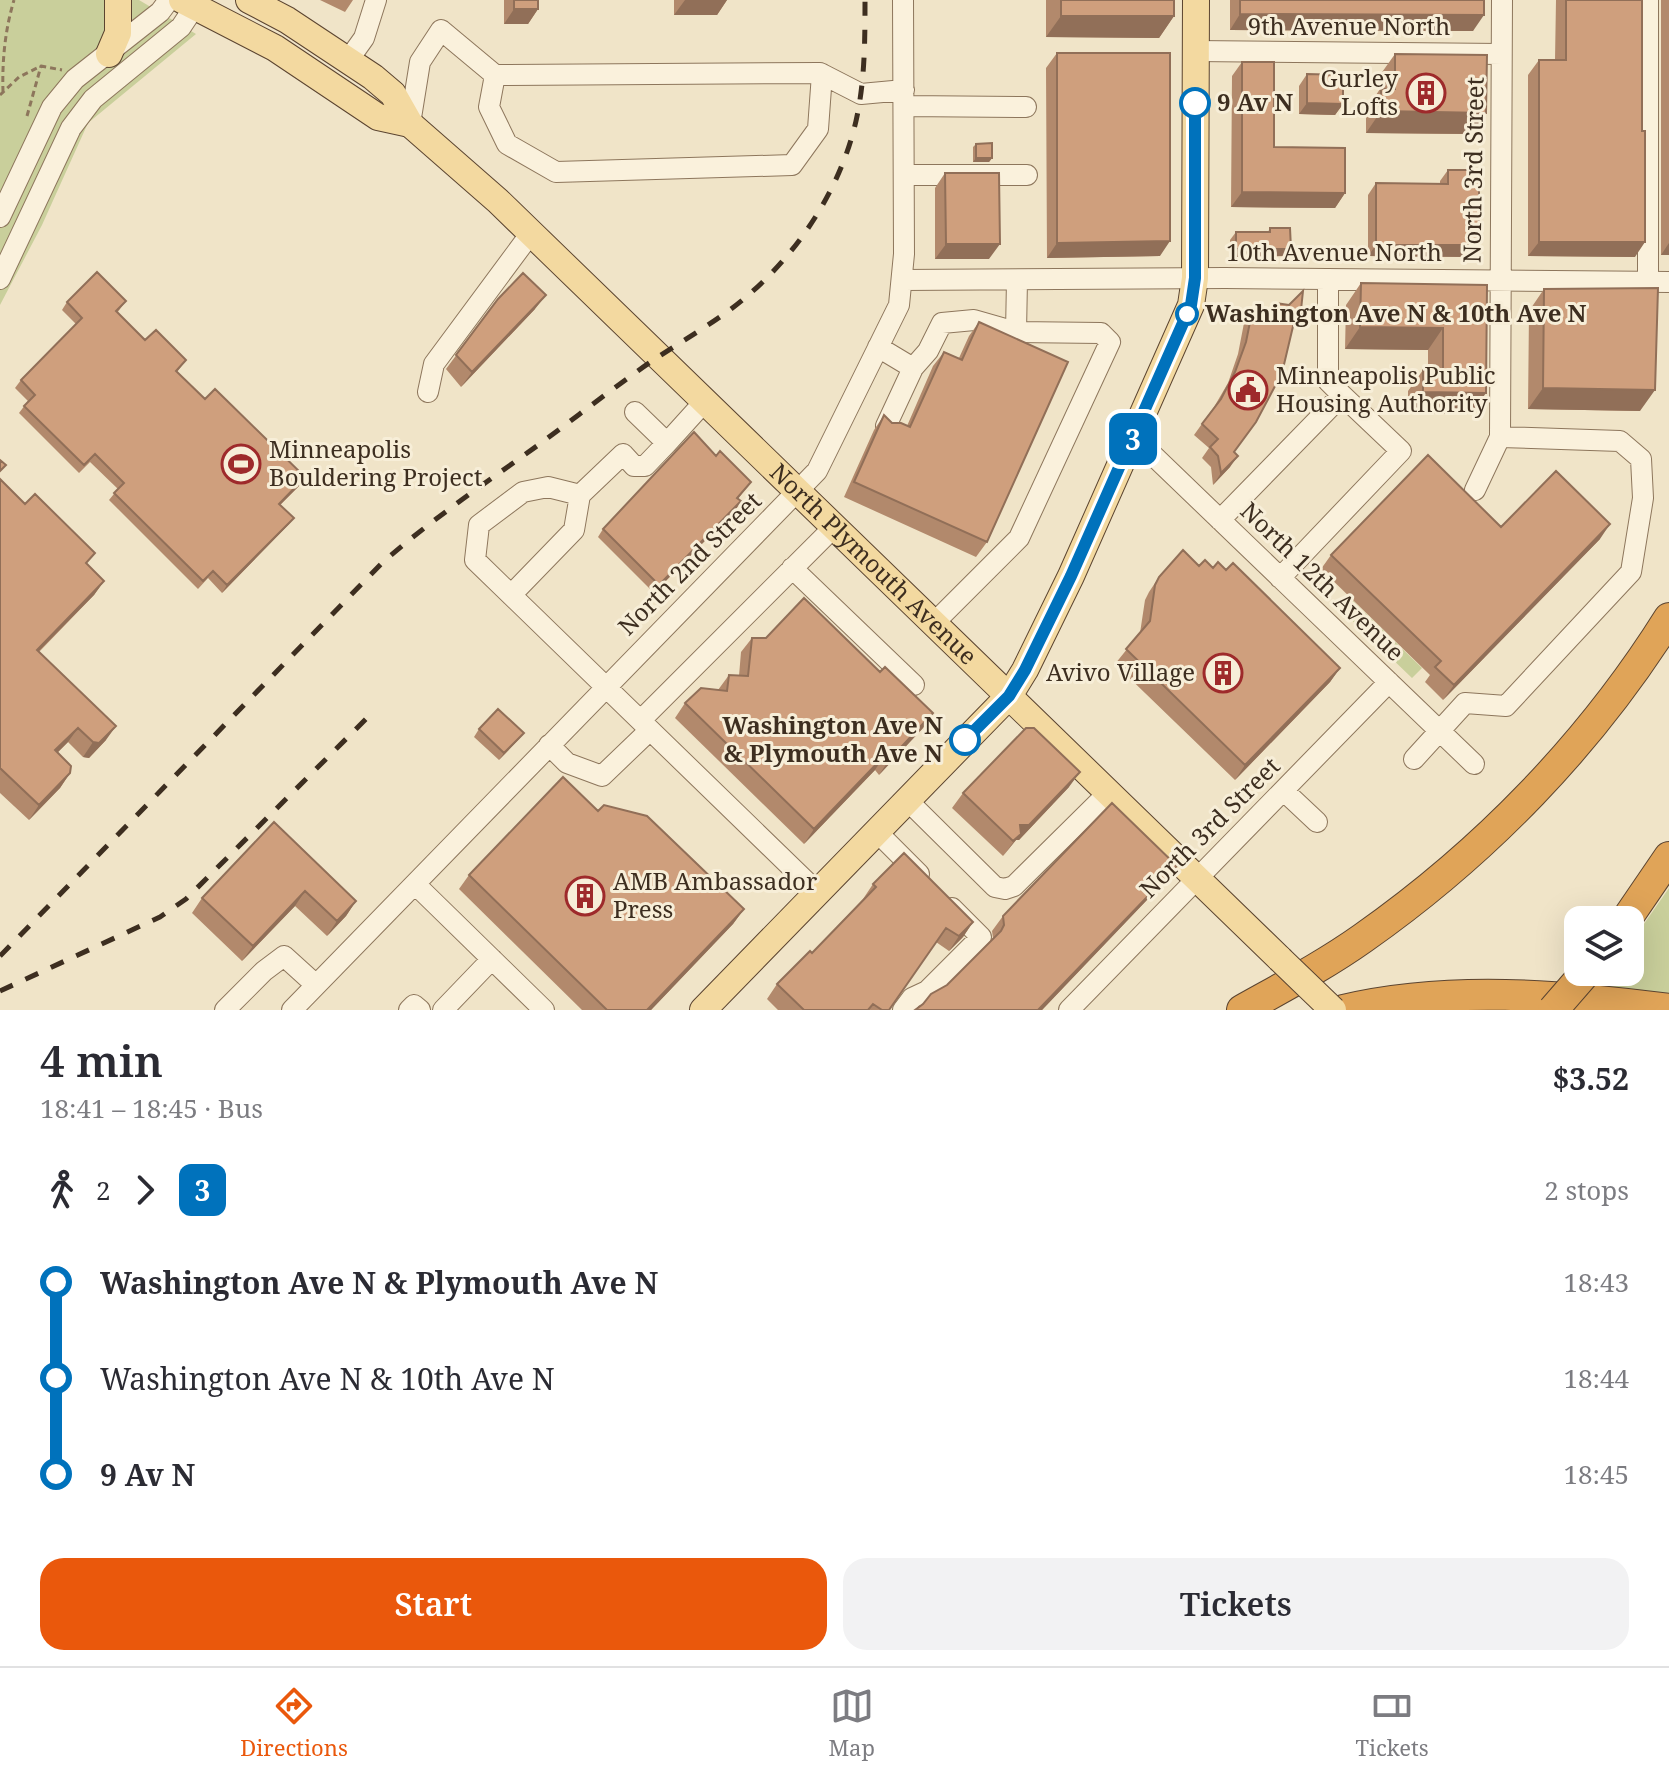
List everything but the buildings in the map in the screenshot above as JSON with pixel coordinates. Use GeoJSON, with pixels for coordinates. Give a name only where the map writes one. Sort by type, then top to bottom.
{"type":"FeatureCollection","features":[{"type":"Feature","properties":{"kind":"highway"},"geometry":{"type":"LineString","coordinates":[[1242,1010],[1363,939],[1481,844],[1568,753],[1613,698],[1669,618]]}},
{"type":"Feature","properties":{"kind":"highway"},"geometry":{"type":"LineString","coordinates":[[1636,906],[1669,857]]}},
{"type":"Feature","properties":{"kind":"highway"},"geometry":{"type":"LineString","coordinates":[[1553,1010],[1574,986]]}},
{"type":"Feature","properties":{"kind":"highway"},"geometry":{"type":"LineString","coordinates":[[1343,1010],[1428,998],[1507,995],[1586,998],[1669,1009]]}},
{"type":"Feature","properties":{"kind":"main road"},"geometry":{"type":"LineString","coordinates":[[109,54],[118,33],[118,0]]}},
{"type":"Feature","properties":{"kind":"main road","name":"North Plymouth Avenue"},"geometry":{"type":"LineString","coordinates":[[249,0],[349,59],[393,94],[410,124],[531,233],[1333,1010]]}},
{"type":"Feature","properties":{"kind":"main road"},"geometry":{"type":"LineString","coordinates":[[703,1010],[1009,696],[1071,576],[1191,305],[1195,278],[1196,0]]}},
{"type":"Feature","properties":{"kind":"main road","name":"North Plymouth Avenue"},"geometry":{"type":"LineString","coordinates":[[186,2],[275,48],[378,117],[410,124]]}},
{"type":"Feature","properties":{"kind":"street"},"geometry":{"type":"LineString","coordinates":[[349,59],[364,38],[376,0]]}},
{"type":"Feature","properties":{"kind":"street","name":"North 2nd Street"},"geometry":{"type":"LineString","coordinates":[[292,1010],[817,471],[899,305],[903,280],[903,0]]}},
{"type":"Feature","properties":{"kind":"street","name":"North 3rd Street"},"geometry":{"type":"LineString","coordinates":[[1500,437],[1502,0]]}},
{"type":"Feature","properties":{"kind":"street"},"geometry":{"type":"LineString","coordinates":[[1648,0],[1659,282]]}},
{"type":"Feature","properties":{"kind":"street"},"geometry":{"type":"LineString","coordinates":[[30,216],[3,211],[52,107],[75,79],[160,12],[186,2]]}},
{"type":"Feature","properties":{"kind":"street"},"geometry":{"type":"LineString","coordinates":[[0,279],[71,128],[93,99],[181,27],[186,2]]}},
{"type":"Feature","properties":{"kind":"street"},"geometry":{"type":"LineString","coordinates":[[410,124],[420,62],[441,30],[495,75],[822,74],[861,94],[1026,107]]}},
{"type":"Feature","properties":{"kind":"street","name":"9th Avenue North"},"geometry":{"type":"LineString","coordinates":[[1195,51],[1501,54]]}},
{"type":"Feature","properties":{"kind":"street"},"geometry":{"type":"LineString","coordinates":[[495,75],[489,107],[507,144],[556,172],[792,165],[818,129],[822,74]]}},
{"type":"Feature","properties":{"kind":"street"},"geometry":{"type":"LineString","coordinates":[[904,175],[1027,175]]}},
{"type":"Feature","properties":{"kind":"street"},"geometry":{"type":"LineString","coordinates":[[428,392],[434,364],[531,233]]}},
{"type":"Feature","properties":{"kind":"street","name":"10th Avenue North"},"geometry":{"type":"LineString","coordinates":[[903,280],[1195,278],[1659,282]]}},
{"type":"Feature","properties":{"kind":"street"},"geometry":{"type":"LineString","coordinates":[[1280,578],[1401,451],[1328,381],[1328,279]]}},
{"type":"Feature","properties":{"kind":"street"},"geometry":{"type":"LineString","coordinates":[[1016,332],[1017,280]]}},
{"type":"Feature","properties":{"kind":"street"},"geometry":{"type":"LineString","coordinates":[[886,426],[913,368],[928,351],[942,323],[974,320],[1016,332],[1101,333],[1110,342],[1019,538],[934,623]]}},
{"type":"Feature","properties":{"kind":"street"},"geometry":{"type":"LineString","coordinates":[[878,347],[913,368]]}},
{"type":"Feature","properties":{"kind":"street"},"geometry":{"type":"LineString","coordinates":[[1220,520],[1342,395]]}},
{"type":"Feature","properties":{"kind":"street"},"geometry":{"type":"LineString","coordinates":[[511,595],[574,530],[580,495],[623,454],[634,466],[645,466],[705,401]]}},
{"type":"Feature","properties":{"kind":"street"},"geometry":{"type":"LineString","coordinates":[[635,412],[667,443]]}},
{"type":"Feature","properties":{"kind":"street","name":"North 12th Avenue"},"geometry":{"type":"LineString","coordinates":[[1134,437],[1474,764]]}},
{"type":"Feature","properties":{"kind":"street"},"geometry":{"type":"LineString","coordinates":[[1414,759],[1465,703],[1506,706],[1631,572],[1643,498],[1641,459],[1620,441],[1500,437],[1475,490]]}},
{"type":"Feature","properties":{"kind":"street"},"geometry":{"type":"LineString","coordinates":[[580,495],[548,487],[523,492],[479,525],[475,560],[817,892]]}},
{"type":"Feature","properties":{"kind":"street"},"geometry":{"type":"LineString","coordinates":[[549,745],[567,763],[602,776],[645,725],[834,527]]}},
{"type":"Feature","properties":{"kind":"street"},"geometry":{"type":"LineString","coordinates":[[792,568],[914,685]]}},
{"type":"Feature","properties":{"kind":"street","name":"North 3rd Street"},"geometry":{"type":"LineString","coordinates":[[1069,1010],[1389,682]]}},
{"type":"Feature","properties":{"kind":"street"},"geometry":{"type":"LineString","coordinates":[[1284,791],[1317,822]]}},
{"type":"Feature","properties":{"kind":"street"},"geometry":{"type":"LineString","coordinates":[[907,800],[995,887],[1005,889],[1014,886],[1108,793]]}},
{"type":"Feature","properties":{"kind":"street"},"geometry":{"type":"LineString","coordinates":[[876,831],[981,937],[927,991],[912,998],[903,1010]]}},
{"type":"Feature","properties":{"kind":"street"},"geometry":{"type":"LineString","coordinates":[[415,884],[544,1010]]}},
{"type":"Feature","properties":{"kind":"street"},"geometry":{"type":"LineString","coordinates":[[225,1010],[264,971],[284,956],[316,985]]}},
{"type":"Feature","properties":{"kind":"street"},"geometry":{"type":"LineString","coordinates":[[443,1010],[492,959]]}},
{"type":"Feature","properties":{"kind":"street"},"geometry":{"type":"LineString","coordinates":[[409,1010],[414,1005],[420,1010]]}},
{"type":"Feature","properties":{"kind":"path"},"geometry":{"type":"LineString","coordinates":[[1,94],[5,43],[14,0]]}},
{"type":"Feature","properties":{"kind":"path"},"geometry":{"type":"LineString","coordinates":[[1,94],[19,77],[41,66],[62,70],[70,63]]}},
{"type":"Feature","properties":{"kind":"path"},"geometry":{"type":"LineString","coordinates":[[26,120],[41,66]]}},
{"type":"Feature","properties":{"kind":"green space"},"geometry":{"type":"Polygon","coordinates":[[[0,0],[139,0],[196,34],[88,123],[42,225],[0,305],[0,0]]]}},
{"type":"Feature","properties":{"kind":"green space"},"geometry":{"type":"Polygon","coordinates":[[[1348,596],[1422,668],[1412,678],[1337,606],[1348,596]]]}},
{"type":"Feature","properties":{"kind":"green space"},"geometry":{"type":"Polygon","coordinates":[[[1669,888],[1669,1005],[1592,993],[1597,986],[1644,986],[1644,924],[1669,888]]]}},
{"type":"Feature","properties":{"kind":"railway"},"geometry":{"type":"LineString","coordinates":[[0,956],[383,562],[452,507],[621,383],[731,309],[773,271],[810,226],[838,175],[848,148],[861,91],[865,0]]}},
{"type":"Feature","properties":{"kind":"railway"},"geometry":{"type":"LineString","coordinates":[[0,991],[160,917],[186,899],[372,713]]}},
{"type":"Feature","properties":{"kind":"bus line","name":"3"},"geometry":{"type":"LineString","coordinates":[[965,740],[1009,696],[1025,670],[1071,576],[1191,305],[1195,278],[1195,103]]}},
{"type":"Feature","properties":{"kind":"place","name":"Gurley Lofts"},"geometry":{"type":"Point","coordinates":[1426,93]}},
{"type":"Feature","properties":{"kind":"place","name":"9 Av N"},"geometry":{"type":"Point","coordinates":[1195,103]}},
{"type":"Feature","properties":{"kind":"place","name":"Washington Ave N & 10th Ave N"},"geometry":{"type":"Point","coordinates":[1187,314]}},
{"type":"Feature","properties":{"kind":"place","name":"Minneapolis Public Housing Authority"},"geometry":{"type":"Point","coordinates":[1248,390]}},
{"type":"Feature","properties":{"kind":"place","name":"Minneapolis Bouldering Project"},"geometry":{"type":"Point","coordinates":[241,464]}},
{"type":"Feature","properties":{"kind":"place","name":"Avivo Village"},"geometry":{"type":"Point","coordinates":[1223,673]}},
{"type":"Feature","properties":{"kind":"place","name":"Washington Ave N & Plymouth Ave N"},"geometry":{"type":"Point","coordinates":[965,740]}},
{"type":"Feature","properties":{"kind":"place","name":"AMB Ambassador Press"},"geometry":{"type":"Point","coordinates":[585,896]}}]}
